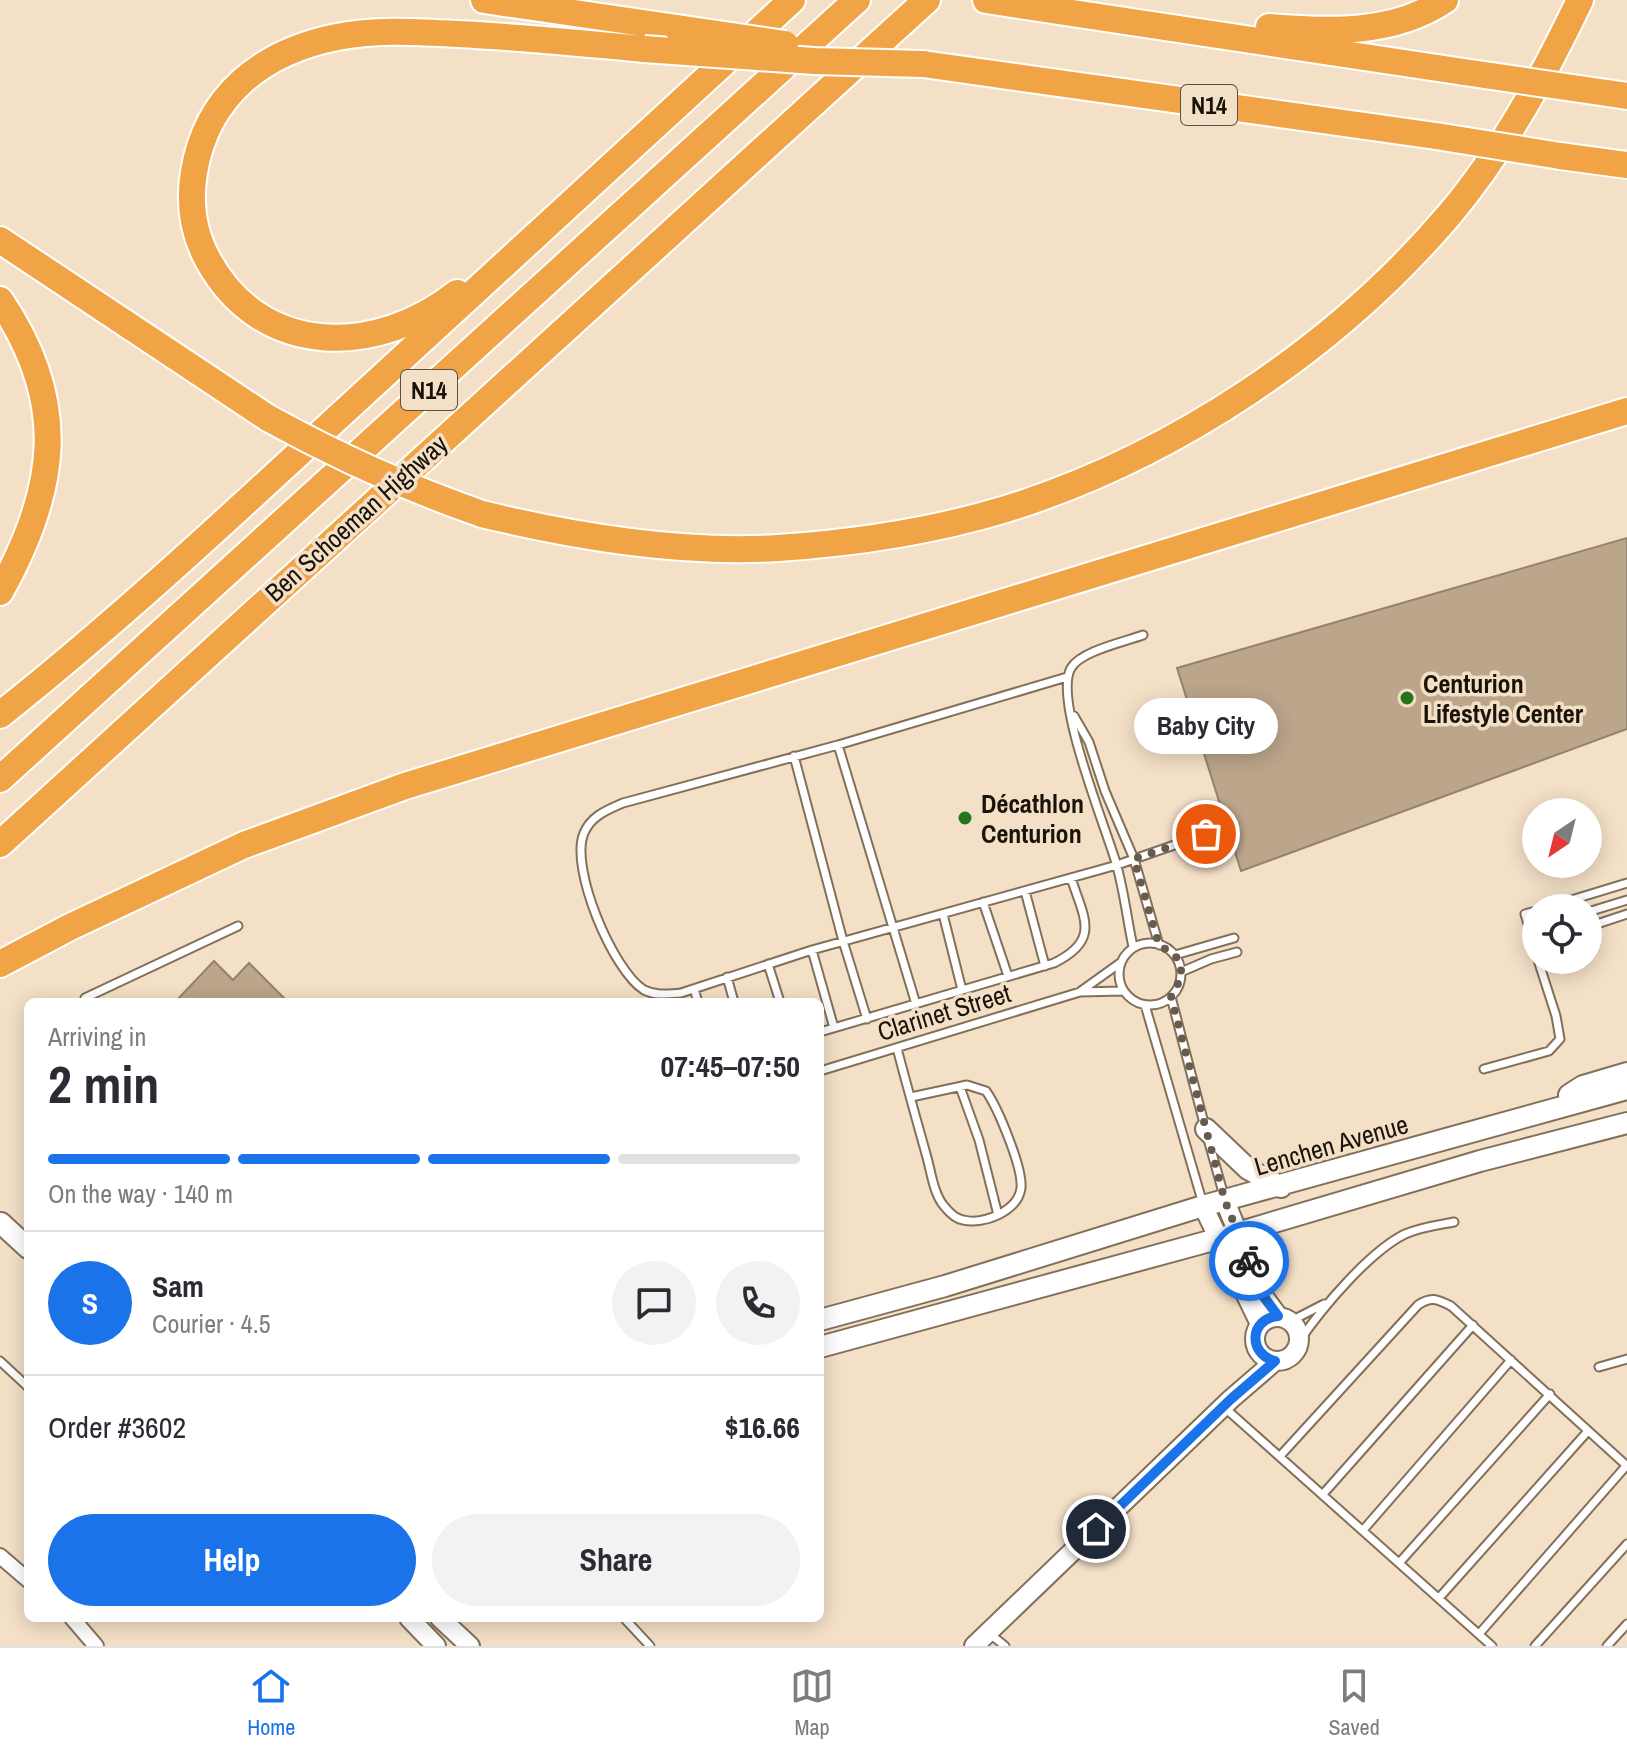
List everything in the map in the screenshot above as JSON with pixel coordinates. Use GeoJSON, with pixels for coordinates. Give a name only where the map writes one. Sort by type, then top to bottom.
{"type":"FeatureCollection","features":[{"type":"Feature","properties":{"kind":"highway","name":"N14"},"geometry":{"type":"LineString","coordinates":[[484,0],[1627,165]]}},
{"type":"Feature","properties":{"kind":"highway"},"geometry":{"type":"LineString","coordinates":[[0,715],[244,504],[501,269],[562,208],[792,0]]}},
{"type":"Feature","properties":{"kind":"highway","name":"Ben Schoeman Highway"},"geometry":{"type":"LineString","coordinates":[[0,779],[857,0]]}},
{"type":"Feature","properties":{"kind":"highway","name":"Ben Schoeman Highway"},"geometry":{"type":"LineString","coordinates":[[0,844],[927,0]]}},
{"type":"Feature","properties":{"kind":"highway"},"geometry":{"type":"LineString","coordinates":[[825,94],[945,0]]}},
{"type":"Feature","properties":{"kind":"highway"},"geometry":{"type":"LineString","coordinates":[[986,0],[1617,95]]}},
{"type":"Feature","properties":{"kind":"highway"},"geometry":{"type":"LineString","coordinates":[[1094,15],[1327,32],[1408,19],[1445,0]]}},
{"type":"Feature","properties":{"kind":"highway"},"geometry":{"type":"LineString","coordinates":[[0,240],[268,418],[318,446],[419,492],[482,514],[603,538],[692,547],[789,547],[861,540],[1007,509],[1137,456],[1207,419],[1284,366],[1356,311],[1450,213],[1526,105],[1580,0]]}},
{"type":"Feature","properties":{"kind":"highway"},"geometry":{"type":"LineString","coordinates":[[562,208],[452,297],[418,317],[387,330],[351,339],[328,339],[299,335],[255,313],[219,278],[206,258],[191,207],[192,186],[203,135],[224,98],[260,66],[338,36],[412,31],[843,63],[923,64]]}},
{"type":"Feature","properties":{"kind":"highway"},"geometry":{"type":"LineString","coordinates":[[0,300],[30,351],[41,381],[47,414],[48,448],[36,517],[0,592]]}},
{"type":"Feature","properties":{"kind":"highway"},"geometry":{"type":"LineString","coordinates":[[0,964],[70,927],[244,845],[405,786],[1627,411]]}},
{"type":"Feature","properties":{"kind":"main road"},"geometry":{"type":"LineString","coordinates":[[1546,1110],[1583,1086],[1627,1073]]}},
{"type":"Feature","properties":{"kind":"main road","name":"Lenchen Avenue"},"geometry":{"type":"LineString","coordinates":[[824,1319],[945,1286],[1203,1206],[1281,1187],[1627,1089]]}},
{"type":"Feature","properties":{"kind":"main road"},"geometry":{"type":"LineString","coordinates":[[824,1346],[1217,1239],[1480,1161],[1627,1123]]}},
{"type":"Feature","properties":{"kind":"main road"},"geometry":{"type":"LineString","coordinates":[[1206,1129],[1237,1160],[1281,1187]]}},
{"type":"Feature","properties":{"kind":"main road"},"geometry":{"type":"LineString","coordinates":[[1,1223],[24,1239]]}},
{"type":"Feature","properties":{"kind":"main road"},"geometry":{"type":"LineString","coordinates":[[1,1223],[24,1244]]}},
{"type":"Feature","properties":{"kind":"street"},"geometry":{"type":"LineString","coordinates":[[974,1646],[1228,1402],[1275,1361],[1292,1356],[1300,1340],[1297,1330],[1264,1297],[1225,1201]]}},
{"type":"Feature","properties":{"kind":"street"},"geometry":{"type":"LineString","coordinates":[[1203,1206],[1260,1324]]}},
{"type":"Feature","properties":{"kind":"street"},"geometry":{"type":"LineString","coordinates":[[1275,1361],[1257,1349],[1255,1336],[1260,1324],[1271,1317],[1285,1319]]}},
{"type":"Feature","properties":{"kind":"street"},"geometry":{"type":"LineString","coordinates":[[1228,1402],[1257,1349]]}},
{"type":"Feature","properties":{"kind":"street"},"geometry":{"type":"LineString","coordinates":[[0,1556],[24,1577]]}},
{"type":"Feature","properties":{"kind":"street"},"geometry":{"type":"LineString","coordinates":[[78,1622],[96,1646]]}},
{"type":"Feature","properties":{"kind":"street"},"geometry":{"type":"LineString","coordinates":[[413,1622],[436,1646]]}},
{"type":"Feature","properties":{"kind":"street"},"geometry":{"type":"LineString","coordinates":[[444,1622],[470,1646]]}},
{"type":"Feature","properties":{"kind":"lane"},"geometry":{"type":"LineString","coordinates":[[1133,947],[1117,865],[1077,741],[1069,707],[1067,677],[1073,664],[1084,656],[1143,635]]}},
{"type":"Feature","properties":{"kind":"lane"},"geometry":{"type":"LineString","coordinates":[[1067,677],[838,745],[623,803],[596,817],[582,839],[582,871],[618,963],[646,991],[660,995],[681,993],[812,950],[1117,865],[1206,834]]}},
{"type":"Feature","properties":{"kind":"lane"},"geometry":{"type":"LineString","coordinates":[[1069,707],[1089,742],[1105,791],[1134,859],[1159,945]]}},
{"type":"Feature","properties":{"kind":"lane"},"geometry":{"type":"LineString","coordinates":[[838,745],[916,1004]]}},
{"type":"Feature","properties":{"kind":"lane"},"geometry":{"type":"LineString","coordinates":[[794,756],[867,1019]]}},
{"type":"Feature","properties":{"kind":"lane"},"geometry":{"type":"LineString","coordinates":[[824,1031],[1045,966],[1072,954],[1085,933],[1085,922],[1071,878]]}},
{"type":"Feature","properties":{"kind":"lane"},"geometry":{"type":"LineString","coordinates":[[1591,894],[1627,883]]}},
{"type":"Feature","properties":{"kind":"lane"},"geometry":{"type":"LineString","coordinates":[[1025,891],[1045,966]]}},
{"type":"Feature","properties":{"kind":"lane"},"geometry":{"type":"LineString","coordinates":[[1602,908],[1627,900]]}},
{"type":"Feature","properties":{"kind":"lane"},"geometry":{"type":"LineString","coordinates":[[983,902],[1008,976]]}},
{"type":"Feature","properties":{"kind":"lane"},"geometry":{"type":"LineString","coordinates":[[943,914],[962,990]]}},
{"type":"Feature","properties":{"kind":"lane"},"geometry":{"type":"LineString","coordinates":[[1602,922],[1627,914]]}},
{"type":"Feature","properties":{"kind":"lane"},"geometry":{"type":"LineString","coordinates":[[85,998],[238,926]]}},
{"type":"Feature","properties":{"kind":"lane"},"geometry":{"type":"LineString","coordinates":[[1175,955],[1234,938]]}},
{"type":"Feature","properties":{"kind":"lane"},"geometry":{"type":"LineString","coordinates":[[1142,943],[1159,945],[1175,955],[1181,972],[1178,988],[1171,997],[1159,1004],[1145,1005],[1136,1003],[1123,991],[1118,973],[1120,963],[1133,947],[1142,943]]}},
{"type":"Feature","properties":{"kind":"lane"},"geometry":{"type":"LineString","coordinates":[[812,950],[834,1028]]}},
{"type":"Feature","properties":{"kind":"lane"},"geometry":{"type":"LineString","coordinates":[[1181,972],[1237,952]]}},
{"type":"Feature","properties":{"kind":"lane","name":"Clarinet Street"},"geometry":{"type":"LineString","coordinates":[[1080,992],[1120,963]]}},
{"type":"Feature","properties":{"kind":"lane"},"geometry":{"type":"LineString","coordinates":[[768,964],[779,998]]}},
{"type":"Feature","properties":{"kind":"lane"},"geometry":{"type":"LineString","coordinates":[[1484,1069],[1549,1051],[1560,1039],[1542,974]]}},
{"type":"Feature","properties":{"kind":"lane"},"geometry":{"type":"LineString","coordinates":[[727,977],[733,998]]}},
{"type":"Feature","properties":{"kind":"lane"},"geometry":{"type":"LineString","coordinates":[[694,989],[697,998]]}},
{"type":"Feature","properties":{"kind":"lane","name":"Clarinet Street"},"geometry":{"type":"LineString","coordinates":[[824,1070],[1080,992],[1123,991]]}},
{"type":"Feature","properties":{"kind":"lane"},"geometry":{"type":"LineString","coordinates":[[681,993],[683,998]]}},
{"type":"Feature","properties":{"kind":"lane"},"geometry":{"type":"LineString","coordinates":[[1171,997],[1225,1201]]}},
{"type":"Feature","properties":{"kind":"lane"},"geometry":{"type":"LineString","coordinates":[[1145,1005],[1203,1206]]}},
{"type":"Feature","properties":{"kind":"lane"},"geometry":{"type":"LineString","coordinates":[[897,1048],[932,1175],[944,1206],[964,1221],[998,1215],[1014,1206],[1021,1190],[1021,1179],[1006,1130],[986,1091],[976,1086],[960,1087],[911,1097]]}},
{"type":"Feature","properties":{"kind":"lane"},"geometry":{"type":"LineString","coordinates":[[960,1087],[979,1140],[998,1215]]}},
{"type":"Feature","properties":{"kind":"lane"},"geometry":{"type":"LineString","coordinates":[[1300,1340],[1326,1303],[1381,1250],[1416,1230],[1454,1222]]}},
{"type":"Feature","properties":{"kind":"lane"},"geometry":{"type":"LineString","coordinates":[[1281,1455],[1418,1305],[1428,1298],[1451,1306],[1550,1394],[1626,1466],[1479,1634]]}},
{"type":"Feature","properties":{"kind":"lane"},"geometry":{"type":"LineString","coordinates":[[1285,1319],[1326,1303]]}},
{"type":"Feature","properties":{"kind":"lane"},"geometry":{"type":"LineString","coordinates":[[1324,1493],[1473,1325]]}},
{"type":"Feature","properties":{"kind":"lane"},"geometry":{"type":"LineString","coordinates":[[1599,1367],[1627,1359]]}},
{"type":"Feature","properties":{"kind":"lane"},"geometry":{"type":"LineString","coordinates":[[1364,1529],[1511,1360]]}},
{"type":"Feature","properties":{"kind":"lane"},"geometry":{"type":"LineString","coordinates":[[0,1361],[24,1383]]}},
{"type":"Feature","properties":{"kind":"lane"},"geometry":{"type":"LineString","coordinates":[[1400,1562],[1550,1394]]}},
{"type":"Feature","properties":{"kind":"lane"},"geometry":{"type":"LineString","coordinates":[[1228,1402],[1281,1455],[1492,1646]]}},
{"type":"Feature","properties":{"kind":"lane"},"geometry":{"type":"LineString","coordinates":[[1439,1598],[1588,1431]]}},
{"type":"Feature","properties":{"kind":"lane"},"geometry":{"type":"LineString","coordinates":[[1535,1646],[1627,1544]]}},
{"type":"Feature","properties":{"kind":"lane"},"geometry":{"type":"LineString","coordinates":[[628,1622],[650,1646]]}},
{"type":"Feature","properties":{"kind":"lane"},"geometry":{"type":"LineString","coordinates":[[1607,1646],[1627,1624]]}},
{"type":"Feature","properties":{"kind":"lane"},"geometry":{"type":"LineString","coordinates":[[989,1632],[1005,1646]]}},
{"type":"Feature","properties":{"kind":"building","name":"Centurion Lifestyle Center"},"geometry":{"type":"Polygon","coordinates":[[[1627,538],[1627,729],[1241,871],[1177,668],[1627,538]]]}},
{"type":"Feature","properties":{"kind":"building"},"geometry":{"type":"Polygon","coordinates":[[[214,961],[233,980],[249,963],[284,998],[179,998],[214,961]]]}},
{"type":"Feature","properties":{"kind":"way so far"},"geometry":{"type":"LineString","coordinates":[[1206,834],[1134,859],[1159,945],[1175,955],[1181,966],[1178,988],[1171,997],[1225,1201],[1249,1261]]}},
{"type":"Feature","properties":{"kind":"place","name":"Centurion Lifestyle Center"},"geometry":{"type":"Point","coordinates":[1407,698]}},
{"type":"Feature","properties":{"kind":"place","name":"Décathlon Centurion"},"geometry":{"type":"Point","coordinates":[965,818]}},
{"type":"Feature","properties":{"kind":"place","name":"Baby City"},"geometry":{"type":"Point","coordinates":[1206,834]}},
{"type":"Feature","properties":{"kind":"route"},"geometry":{"type":"LineString","coordinates":[[1096,1529],[1231,1399],[1275,1361],[1262,1355],[1255,1343],[1260,1324],[1278,1316],[1264,1297],[1249,1261]]}}]}
